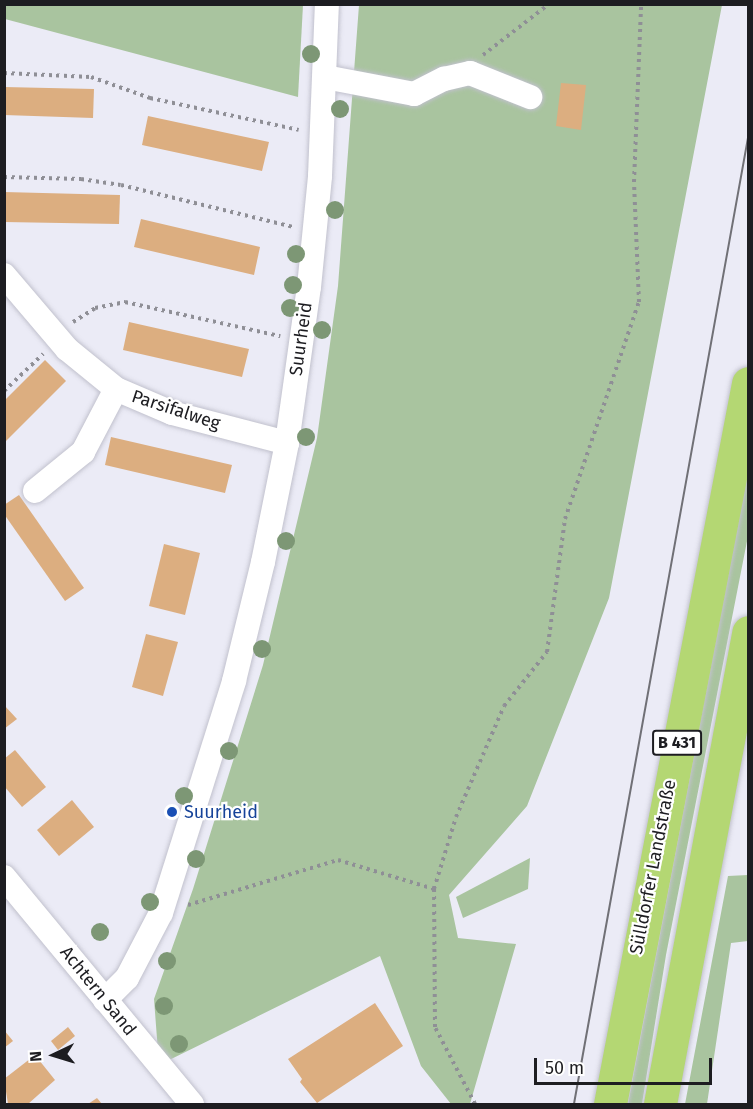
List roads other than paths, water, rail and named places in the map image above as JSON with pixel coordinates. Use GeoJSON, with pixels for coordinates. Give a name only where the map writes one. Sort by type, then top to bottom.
{"type":"FeatureCollection","features":[{"type":"Feature","properties":{"kind":"highway","name":"Sülldorfer Landstraße"},"geometry":{"type":"LineString","coordinates":[[610,1104],[748,383]]}},
{"type":"Feature","properties":{"kind":"highway","name":"B 431"},"geometry":{"type":"LineString","coordinates":[[660,1104],[748,632]]}},
{"type":"Feature","properties":{"kind":"street","name":"Suurheid"},"geometry":{"type":"LineString","coordinates":[[105,999],[127,978],[161,913],[234,681],[287,443],[314,232],[322,135],[327,4]]}},
{"type":"Feature","properties":{"kind":"street"},"geometry":{"type":"LineString","coordinates":[[325,78],[414,94],[458,75],[470,73],[530,97]]}},
{"type":"Feature","properties":{"kind":"street","name":"Parsifalweg"},"geometry":{"type":"LineString","coordinates":[[4,275],[56,336],[116,389],[172,413],[287,443]]}},
{"type":"Feature","properties":{"kind":"street"},"geometry":{"type":"LineString","coordinates":[[35,491],[84,452],[116,389]]}},
{"type":"Feature","properties":{"kind":"street","name":"Achtern Sand"},"geometry":{"type":"LineString","coordinates":[[4,877],[189,1103]]}},
{"type":"Feature","properties":{"kind":"tram line"},"geometry":{"type":"LineString","coordinates":[[574,1104],[748,138]]}},
{"type":"Feature","properties":{"kind":"place","name":"Suurheid"},"geometry":{"type":"Point","coordinates":[172,812]}}]}
